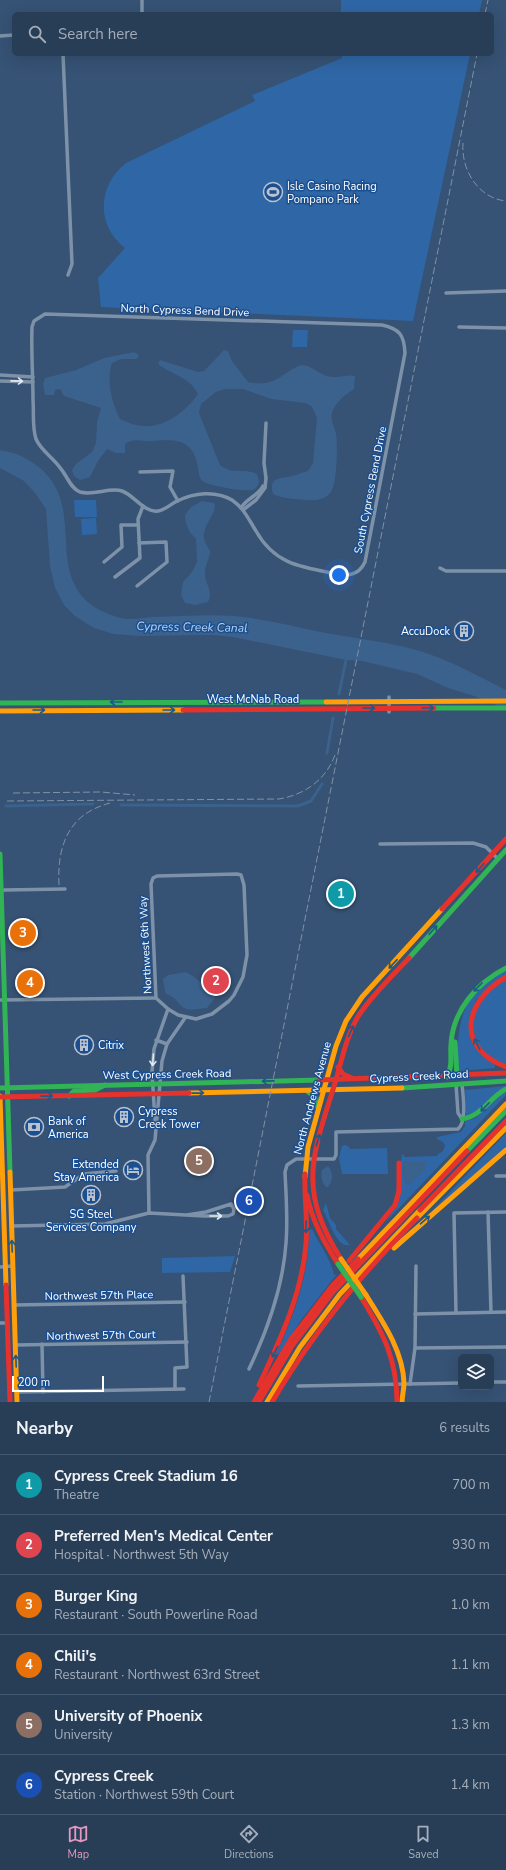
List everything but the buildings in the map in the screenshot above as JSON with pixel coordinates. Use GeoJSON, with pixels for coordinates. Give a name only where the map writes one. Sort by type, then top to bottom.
{"type":"FeatureCollection","features":[{"type":"Feature","properties":{"kind":"main road","name":"West McNab Road"},"geometry":{"type":"LineString","coordinates":[[0,703],[323,702],[389,699],[506,701]]}},
{"type":"Feature","properties":{"kind":"main road"},"geometry":{"type":"LineString","coordinates":[[323,702],[323,708]]}},
{"type":"Feature","properties":{"kind":"main road","name":"West McNab Road"},"geometry":{"type":"LineString","coordinates":[[0,711],[323,708],[389,710],[506,708]]}},
{"type":"Feature","properties":{"kind":"main road","name":"North Andrews Avenue"},"geometry":{"type":"LineString","coordinates":[[402,1402],[404,1384],[395,1348],[363,1296],[323,1242],[314,1221],[308,1199],[305,1174],[306,1159],[318,1108],[342,1029],[362,997],[506,839]]}},
{"type":"Feature","properties":{"kind":"main road","name":"North Andrews Avenue"},"geometry":{"type":"LineString","coordinates":[[397,1402],[396,1375],[390,1349],[363,1296],[342,1259],[326,1235],[316,1210],[313,1187],[313,1159],[338,1067],[350,1033],[366,1006],[506,850]]}},
{"type":"Feature","properties":{"kind":"main road"},"geometry":{"type":"LineString","coordinates":[[0,854],[2,1000],[8,1088],[17,1401]]}},
{"type":"Feature","properties":{"kind":"main road"},"geometry":{"type":"LineString","coordinates":[[447,1077],[451,1068],[452,1034],[464,1006],[473,992],[490,977],[506,968]]}},
{"type":"Feature","properties":{"kind":"main road"},"geometry":{"type":"LineString","coordinates":[[506,977],[491,986],[479,998],[473,1012],[471,1026],[474,1040],[482,1054],[506,1068]]}},
{"type":"Feature","properties":{"kind":"main road"},"geometry":{"type":"LineString","coordinates":[[457,1021],[455,1043],[459,1076],[462,1084]]}},
{"type":"Feature","properties":{"kind":"main road"},"geometry":{"type":"LineString","coordinates":[[338,1067],[343,1074],[356,1079]]}},
{"type":"Feature","properties":{"kind":"main road","name":"Cypress Creek Road"},"geometry":{"type":"LineString","coordinates":[[335,1080],[447,1077],[506,1073]]}},
{"type":"Feature","properties":{"kind":"main road"},"geometry":{"type":"LineString","coordinates":[[456,1084],[459,1076]]}},
{"type":"Feature","properties":{"kind":"main road","name":"West Cypress Creek Road"},"geometry":{"type":"LineString","coordinates":[[0,1088],[335,1080]]}},
{"type":"Feature","properties":{"kind":"main road","name":"Cypress Creek Road"},"geometry":{"type":"LineString","coordinates":[[332,1090],[388,1089],[506,1081]]}},
{"type":"Feature","properties":{"kind":"main road"},"geometry":{"type":"LineString","coordinates":[[69,1096],[74,1091],[94,1090],[105,1085]]}},
{"type":"Feature","properties":{"kind":"main road"},"geometry":{"type":"LineString","coordinates":[[462,1119],[475,1116],[498,1094],[506,1089]]}},
{"type":"Feature","properties":{"kind":"main road"},"geometry":{"type":"LineString","coordinates":[[307,1090],[316,1098],[318,1108]]}},
{"type":"Feature","properties":{"kind":"main road","name":"West Cypress Creek Road"},"geometry":{"type":"LineString","coordinates":[[0,1096],[69,1096],[332,1090]]}},
{"type":"Feature","properties":{"kind":"main road"},"geometry":{"type":"LineString","coordinates":[[0,1096],[5,1233],[3,1267],[8,1323],[10,1402]]}},
{"type":"Feature","properties":{"kind":"main road"},"geometry":{"type":"LineString","coordinates":[[318,1302],[347,1269],[506,1104]]}},
{"type":"Feature","properties":{"kind":"main road"},"geometry":{"type":"LineString","coordinates":[[259,1402],[292,1346],[336,1288],[506,1110]]}},
{"type":"Feature","properties":{"kind":"main road"},"geometry":{"type":"LineString","coordinates":[[267,1402],[300,1347],[340,1294],[506,1121]]}},
{"type":"Feature","properties":{"kind":"main road"},"geometry":{"type":"LineString","coordinates":[[272,1402],[311,1339],[355,1284],[506,1128]]}},
{"type":"Feature","properties":{"kind":"main road"},"geometry":{"type":"LineString","coordinates":[[355,1284],[506,1150]]}},
{"type":"Feature","properties":{"kind":"main road"},"geometry":{"type":"LineString","coordinates":[[253,1402],[279,1358],[332,1281],[394,1208],[399,1191],[399,1163]]}},
{"type":"Feature","properties":{"kind":"main road"},"geometry":{"type":"LineString","coordinates":[[3,1169],[11,1180]]}},
{"type":"Feature","properties":{"kind":"main road"},"geometry":{"type":"LineString","coordinates":[[253,1402],[257,1389],[288,1324],[300,1284],[306,1238],[305,1174]]}},
{"type":"Feature","properties":{"kind":"main road"},"geometry":{"type":"LineString","coordinates":[[4,1218],[12,1226]]}},
{"type":"Feature","properties":{"kind":"main road"},"geometry":{"type":"LineString","coordinates":[[5,1233],[12,1226]]}},
{"type":"Feature","properties":{"kind":"main road"},"geometry":{"type":"LineString","coordinates":[[8,1340],[16,1345]]}},
{"type":"Feature","properties":{"kind":"main road"},"geometry":{"type":"LineString","coordinates":[[10,1381],[14,1390],[17,1392]]}},
{"type":"Feature","properties":{"kind":"main road"},"geometry":{"type":"LineString","coordinates":[[10,1390],[17,1401]]}},
{"type":"Feature","properties":{"kind":"street"},"geometry":{"type":"LineString","coordinates":[[142,0],[142,12]]}},
{"type":"Feature","properties":{"kind":"street"},"geometry":{"type":"LineString","coordinates":[[0,36],[12,36]]}},
{"type":"Feature","properties":{"kind":"street"},"geometry":{"type":"LineString","coordinates":[[63,56],[72,264],[68,274]]}},
{"type":"Feature","properties":{"kind":"street"},"geometry":{"type":"LineString","coordinates":[[446,293],[506,291]]}},
{"type":"Feature","properties":{"kind":"street","name":"North Cypress Bend Drive"},"geometry":{"type":"LineString","coordinates":[[33,382],[32,327],[34,321],[45,314],[382,325],[393,328]]}},
{"type":"Feature","properties":{"kind":"street"},"geometry":{"type":"LineString","coordinates":[[459,327],[506,328]]}},
{"type":"Feature","properties":{"kind":"street","name":"South Cypress Bend Drive"},"geometry":{"type":"LineString","coordinates":[[33,382],[36,438],[40,447],[60,466],[72,486],[80,492],[123,491],[148,509],[159,511],[194,495],[213,494],[233,501],[242,509],[249,517],[262,541],[279,557],[290,563],[343,575],[357,572],[362,568],[365,562],[405,353],[405,342],[400,333],[393,328]]}},
{"type":"Feature","properties":{"kind":"street"},"geometry":{"type":"LineString","coordinates":[[0,375],[33,377]]}},
{"type":"Feature","properties":{"kind":"street"},"geometry":{"type":"LineString","coordinates":[[0,381],[33,382]]}},
{"type":"Feature","properties":{"kind":"street"},"geometry":{"type":"LineString","coordinates":[[242,509],[248,498],[260,491],[264,484],[262,460],[265,423]]}},
{"type":"Feature","properties":{"kind":"street"},"geometry":{"type":"LineString","coordinates":[[140,472],[173,471],[170,487],[178,501]]}},
{"type":"Feature","properties":{"kind":"street"},"geometry":{"type":"LineString","coordinates":[[115,577],[140,558],[138,525],[143,506]]}},
{"type":"Feature","properties":{"kind":"street"},"geometry":{"type":"LineString","coordinates":[[104,562],[122,547],[121,525],[138,525]]}},
{"type":"Feature","properties":{"kind":"street"},"geometry":{"type":"LineString","coordinates":[[138,586],[167,562],[166,542],[139,543]]}},
{"type":"Feature","properties":{"kind":"street"},"geometry":{"type":"LineString","coordinates":[[440,568],[446,571],[506,571]]}},
{"type":"Feature","properties":{"kind":"street"},"geometry":{"type":"LineString","coordinates":[[389,699],[389,710]]}},
{"type":"Feature","properties":{"kind":"street"},"geometry":{"type":"LineString","coordinates":[[380,844],[473,843],[486,847],[498,859]]}},
{"type":"Feature","properties":{"kind":"street","name":"Northwest 6th Way"},"geometry":{"type":"LineString","coordinates":[[241,875],[244,885],[247,955],[241,983],[229,1001],[212,1014],[202,1019],[185,1018],[168,1009],[156,998],[151,884],[153,878],[157,876],[241,875]]}},
{"type":"Feature","properties":{"kind":"street"},"geometry":{"type":"LineString","coordinates":[[1,892],[65,889]]}},
{"type":"Feature","properties":{"kind":"street"},"geometry":{"type":"LineString","coordinates":[[2,1000],[156,998]]}},
{"type":"Feature","properties":{"kind":"street"},"geometry":{"type":"LineString","coordinates":[[149,1213],[148,1155],[155,1140],[156,1123],[156,1094],[153,1084],[153,1061],[156,1040],[168,1009]]}},
{"type":"Feature","properties":{"kind":"street"},"geometry":{"type":"LineString","coordinates":[[156,1094],[160,1084],[162,1061],[167,1044],[185,1018]]}},
{"type":"Feature","properties":{"kind":"street"},"geometry":{"type":"LineString","coordinates":[[156,1040],[167,1044]]}},
{"type":"Feature","properties":{"kind":"street"},"geometry":{"type":"LineString","coordinates":[[456,1084],[458,1114],[462,1119]]}},
{"type":"Feature","properties":{"kind":"street"},"geometry":{"type":"LineString","coordinates":[[249,1369],[273,1312],[284,1261],[286,1240],[286,1169],[292,1161],[306,1159],[334,1159],[336,1154],[336,1132],[456,1130],[461,1126],[464,1112],[462,1084]]}},
{"type":"Feature","properties":{"kind":"street"},"geometry":{"type":"LineString","coordinates":[[11,1190],[65,1188],[84,1174],[116,1171]]}},
{"type":"Feature","properties":{"kind":"street"},"geometry":{"type":"LineString","coordinates":[[496,1176],[506,1176]]}},
{"type":"Feature","properties":{"kind":"street"},"geometry":{"type":"LineString","coordinates":[[12,1226],[105,1224],[149,1213],[228,1216],[234,1214],[234,1209],[231,1204],[206,1212],[187,1214]]}},
{"type":"Feature","properties":{"kind":"street"},"geometry":{"type":"LineString","coordinates":[[488,1212],[491,1312]]}},
{"type":"Feature","properties":{"kind":"street"},"geometry":{"type":"LineString","coordinates":[[456,1313],[454,1213],[506,1212]]}},
{"type":"Feature","properties":{"kind":"street"},"geometry":{"type":"LineString","coordinates":[[3,1267],[13,1266]]}},
{"type":"Feature","properties":{"kind":"street"},"geometry":{"type":"LineString","coordinates":[[410,1384],[415,1348],[416,1266]]}},
{"type":"Feature","properties":{"kind":"street"},"geometry":{"type":"LineString","coordinates":[[175,1389],[175,1368],[187,1367],[183,1276]]}},
{"type":"Feature","properties":{"kind":"street","name":"Northwest 57th Place"},"geometry":{"type":"LineString","coordinates":[[14,1305],[185,1302]]}},
{"type":"Feature","properties":{"kind":"street"},"geometry":{"type":"LineString","coordinates":[[415,1314],[506,1312]]}},
{"type":"Feature","properties":{"kind":"street"},"geometry":{"type":"LineString","coordinates":[[0,1323],[8,1323]]}},
{"type":"Feature","properties":{"kind":"street","name":"Northwest 57th Court"},"geometry":{"type":"LineString","coordinates":[[16,1345],[187,1342]]}},
{"type":"Feature","properties":{"kind":"street"},"geometry":{"type":"LineString","coordinates":[[42,1344],[43,1392]]}},
{"type":"Feature","properties":{"kind":"street"},"geometry":{"type":"LineString","coordinates":[[415,1348],[506,1347]]}},
{"type":"Feature","properties":{"kind":"street"},"geometry":{"type":"LineString","coordinates":[[494,1382],[506,1382]]}},
{"type":"Feature","properties":{"kind":"street"},"geometry":{"type":"LineString","coordinates":[[298,1386],[458,1383]]}},
{"type":"Feature","properties":{"kind":"street"},"geometry":{"type":"LineString","coordinates":[[17,1392],[184,1389]]}},
{"type":"Feature","properties":{"kind":"shaded area"},"geometry":{"type":"Polygon","coordinates":[[[341,0],[482,0],[479,12],[341,12],[341,0]]]}},
{"type":"Feature","properties":{"kind":"shaded area","name":"Isle Casino Racing Pompano Park"},"geometry":{"type":"Polygon","coordinates":[[[342,56],[470,56],[413,321],[101,307],[98,278],[125,248],[115,239],[105,217],[105,193],[117,172],[126,163],[255,101],[252,95],[342,58],[342,56]]]}},
{"type":"Feature","properties":{"kind":"shaded area"},"geometry":{"type":"Polygon","coordinates":[[[293,330],[308,330],[307,347],[292,347],[293,330]]]}},
{"type":"Feature","properties":{"kind":"shaded area"},"geometry":{"type":"Polygon","coordinates":[[[74,500],[96,500],[97,517],[75,517],[74,500]]]}},
{"type":"Feature","properties":{"kind":"shaded area"},"geometry":{"type":"Polygon","coordinates":[[[96,518],[97,534],[82,535],[81,519],[96,518]]]}},
{"type":"Feature","properties":{"kind":"shaded area"},"geometry":{"type":"Polygon","coordinates":[[[506,970],[506,975],[476,1000],[471,1036],[495,1065],[495,1068],[458,1071],[458,1038],[464,1012],[470,1000],[479,990],[490,980],[506,970]]]}},
{"type":"Feature","properties":{"kind":"shaded area"},"geometry":{"type":"Polygon","coordinates":[[[506,979],[506,1065],[489,1056],[482,1049],[474,1034],[473,1025],[474,1016],[479,1002],[489,991],[506,979]]]}},
{"type":"Feature","properties":{"kind":"shaded area"},"geometry":{"type":"Polygon","coordinates":[[[506,1086],[479,1110],[466,1116],[465,1090],[506,1086]]]}},
{"type":"Feature","properties":{"kind":"shaded area"},"geometry":{"type":"Polygon","coordinates":[[[506,1091],[506,1095],[385,1223],[393,1211],[402,1155],[404,1154],[404,1157],[437,1156],[443,1151],[445,1146],[443,1142],[437,1139],[437,1137],[461,1132],[465,1126],[465,1121],[476,1118],[497,1097],[506,1091]],[[406,1161],[403,1163],[404,1176],[407,1185],[427,1161],[406,1161]]]}},
{"type":"Feature","properties":{"kind":"shaded area"},"geometry":{"type":"Polygon","coordinates":[[[506,1133],[506,1146],[434,1211],[433,1210],[506,1133]]]}},
{"type":"Feature","properties":{"kind":"shaded area"},"geometry":{"type":"Polygon","coordinates":[[[345,1145],[350,1149],[387,1148],[388,1174],[342,1174],[339,1158],[342,1146],[345,1145]]]}},
{"type":"Feature","properties":{"kind":"shaded area"},"geometry":{"type":"Polygon","coordinates":[[[326,1203],[330,1218],[336,1225],[336,1229],[350,1245],[345,1245],[337,1238],[323,1210],[326,1203]]]}},
{"type":"Feature","properties":{"kind":"shaded area"},"geometry":{"type":"Polygon","coordinates":[[[312,1229],[328,1257],[334,1275],[337,1274],[301,1320],[278,1356],[276,1354],[300,1294],[307,1262],[309,1230],[312,1229]]]}},
{"type":"Feature","properties":{"kind":"shaded area"},"geometry":{"type":"Polygon","coordinates":[[[235,1256],[230,1272],[162,1273],[162,1258],[235,1256]]]}},
{"type":"Feature","properties":{"kind":"water"},"geometry":{"type":"Polygon","coordinates":[[[224,350],[228,351],[232,361],[248,382],[260,384],[269,382],[302,365],[309,366],[324,375],[331,377],[355,376],[354,389],[338,402],[332,413],[337,439],[337,455],[335,481],[329,495],[316,500],[309,500],[285,498],[273,494],[272,484],[276,479],[294,476],[308,471],[313,463],[317,418],[312,407],[306,403],[271,399],[243,389],[225,389],[216,392],[201,404],[199,413],[220,465],[234,471],[247,471],[257,474],[259,481],[255,489],[243,490],[228,488],[204,482],[201,479],[193,452],[188,446],[183,443],[169,440],[132,441],[125,444],[125,453],[116,453],[107,449],[98,461],[90,477],[80,480],[74,476],[72,470],[76,464],[92,452],[96,443],[97,422],[101,408],[64,396],[60,389],[55,390],[54,395],[45,395],[43,384],[45,378],[76,370],[104,358],[134,352],[139,355],[137,359],[121,359],[112,363],[110,370],[110,384],[112,399],[120,419],[132,424],[151,426],[174,417],[181,412],[198,394],[195,388],[186,380],[158,364],[160,360],[198,372],[204,371],[224,350]]]}},
{"type":"Feature","properties":{"kind":"water","name":"Cypress Creek Canal"},"geometry":{"type":"Polygon","coordinates":[[[0,450],[16,454],[31,461],[40,468],[54,484],[61,502],[65,521],[68,560],[72,579],[81,595],[98,609],[121,618],[129,619],[204,615],[246,617],[408,648],[442,659],[506,690],[506,709],[474,696],[448,688],[417,674],[362,661],[346,660],[233,637],[212,635],[139,636],[113,634],[94,628],[75,616],[64,605],[55,588],[50,566],[46,509],[35,493],[24,481],[0,468],[0,450]]]}},
{"type":"Feature","properties":{"kind":"water"},"geometry":{"type":"Polygon","coordinates":[[[202,501],[214,503],[215,505],[215,509],[206,526],[204,536],[210,551],[205,576],[210,598],[208,602],[195,605],[185,603],[181,595],[183,582],[192,572],[197,562],[196,538],[191,534],[188,528],[185,515],[191,507],[202,501]]]}},
{"type":"Feature","properties":{"kind":"water"},"geometry":{"type":"Polygon","coordinates":[[[186,972],[215,992],[215,998],[207,1008],[193,1010],[186,1009],[165,992],[163,979],[168,975],[186,972]]]}},
{"type":"Feature","properties":{"kind":"water"},"geometry":{"type":"Polygon","coordinates":[[[406,1161],[427,1161],[426,1169],[409,1185],[407,1185],[404,1176],[403,1163],[406,1161]]]}},
{"type":"Feature","properties":{"kind":"water"},"geometry":{"type":"Polygon","coordinates":[[[328,1166],[332,1173],[332,1179],[328,1187],[326,1187],[322,1181],[322,1170],[328,1166]]]}},
{"type":"Feature","properties":{"kind":"waterway"},"geometry":{"type":"LineString","coordinates":[[339,694],[346,660]]}},
{"type":"Feature","properties":{"kind":"waterway"},"geometry":{"type":"LineString","coordinates":[[327,753],[333,718]]}},
{"type":"Feature","properties":{"kind":"waterway"},"geometry":{"type":"LineString","coordinates":[[121,805],[298,806],[311,801],[322,784]]}},
{"type":"Feature","properties":{"kind":"waterway"},"geometry":{"type":"LineString","coordinates":[[6,806],[93,804]]}},
{"type":"Feature","properties":{"kind":"railway"},"geometry":{"type":"LineString","coordinates":[[485,12],[488,0]]}},
{"type":"Feature","properties":{"kind":"railway"},"geometry":{"type":"LineString","coordinates":[[209,1402],[477,56]]}},
{"type":"Feature","properties":{"kind":"railway"},"geometry":{"type":"LineString","coordinates":[[463,143],[465,163],[473,181],[487,194],[496,199],[506,201]]}},
{"type":"Feature","properties":{"kind":"railway"},"geometry":{"type":"LineString","coordinates":[[7,801],[279,799],[297,794],[313,785],[326,772],[335,755]]}},
{"type":"Feature","properties":{"kind":"railway"},"geometry":{"type":"LineString","coordinates":[[13,793],[101,792],[135,795]]}},
{"type":"Feature","properties":{"kind":"railway"},"geometry":{"type":"LineString","coordinates":[[59,885],[60,857],[68,834],[75,823],[84,815],[96,808],[110,803]]}},
{"type":"Feature","properties":{"kind":"traffic: fast"},"geometry":{"type":"LineString","coordinates":[[0,703],[326,702]]}},
{"type":"Feature","properties":{"kind":"traffic: fast"},"geometry":{"type":"LineString","coordinates":[[434,708],[506,708]]}},
{"type":"Feature","properties":{"kind":"traffic: fast"},"geometry":{"type":"LineString","coordinates":[[409,958],[506,850]]}},
{"type":"Feature","properties":{"kind":"traffic: fast"},"geometry":{"type":"LineString","coordinates":[[0,854],[10,1172]]}},
{"type":"Feature","properties":{"kind":"traffic: fast"},"geometry":{"type":"LineString","coordinates":[[447,1077],[451,1065],[451,1044],[456,1020],[468,999],[476,990],[485,981],[506,968]]}},
{"type":"Feature","properties":{"kind":"traffic: fast"},"geometry":{"type":"LineString","coordinates":[[455,1042],[457,1076]]}},
{"type":"Feature","properties":{"kind":"traffic: fast"},"geometry":{"type":"LineString","coordinates":[[0,1088],[319,1080]]}},
{"type":"Feature","properties":{"kind":"traffic: fast"},"geometry":{"type":"LineString","coordinates":[[402,1088],[506,1081]]}},
{"type":"Feature","properties":{"kind":"traffic: fast"},"geometry":{"type":"LineString","coordinates":[[69,1096],[74,1091],[95,1090],[105,1085]]}},
{"type":"Feature","properties":{"kind":"traffic: fast"},"geometry":{"type":"LineString","coordinates":[[462,1119],[480,1111],[506,1089]]}},
{"type":"Feature","properties":{"kind":"traffic: fast"},"geometry":{"type":"LineString","coordinates":[[307,1091],[316,1098],[318,1108]]}},
{"type":"Feature","properties":{"kind":"traffic: fast"},"geometry":{"type":"LineString","coordinates":[[467,1151],[506,1111]]}},
{"type":"Feature","properties":{"kind":"traffic: fast"},"geometry":{"type":"LineString","coordinates":[[338,1264],[361,1297]]}},
{"type":"Feature","properties":{"kind":"traffic: slow"},"geometry":{"type":"LineString","coordinates":[[326,702],[506,701]]}},
{"type":"Feature","properties":{"kind":"traffic: slow"},"geometry":{"type":"LineString","coordinates":[[0,711],[183,710]]}},
{"type":"Feature","properties":{"kind":"traffic: slow"},"geometry":{"type":"LineString","coordinates":[[305,1177],[308,1147],[336,1046],[346,1021],[362,997],[442,909]]}},
{"type":"Feature","properties":{"kind":"traffic: slow"},"geometry":{"type":"LineString","coordinates":[[189,1093],[402,1088]]}},
{"type":"Feature","properties":{"kind":"traffic: slow"},"geometry":{"type":"LineString","coordinates":[[0,1096],[6,1285]]}},
{"type":"Feature","properties":{"kind":"traffic: slow"},"geometry":{"type":"LineString","coordinates":[[358,1259],[506,1104]]}},
{"type":"Feature","properties":{"kind":"traffic: slow"},"geometry":{"type":"LineString","coordinates":[[417,1218],[506,1128]]}},
{"type":"Feature","properties":{"kind":"traffic: slow"},"geometry":{"type":"LineString","coordinates":[[394,1248],[506,1150]]}},
{"type":"Feature","properties":{"kind":"traffic: slow"},"geometry":{"type":"LineString","coordinates":[[10,1172],[17,1402]]}},
{"type":"Feature","properties":{"kind":"traffic: slow"},"geometry":{"type":"LineString","coordinates":[[267,1402],[300,1347],[340,1294],[420,1210]]}},
{"type":"Feature","properties":{"kind":"traffic: slow"},"geometry":{"type":"LineString","coordinates":[[341,1259],[366,1295]]}},
{"type":"Feature","properties":{"kind":"traffic: slow"},"geometry":{"type":"LineString","coordinates":[[366,1295],[396,1348],[403,1371],[404,1383],[402,1402]]}},
{"type":"Feature","properties":{"kind":"traffic: jam"},"geometry":{"type":"LineString","coordinates":[[183,710],[434,708]]}},
{"type":"Feature","properties":{"kind":"traffic: jam"},"geometry":{"type":"LineString","coordinates":[[442,909],[506,839]]}},
{"type":"Feature","properties":{"kind":"traffic: jam"},"geometry":{"type":"LineString","coordinates":[[341,1259],[327,1234],[318,1211],[314,1191],[313,1171],[316,1150],[351,1030],[359,1015],[370,1000],[409,958]]}},
{"type":"Feature","properties":{"kind":"traffic: jam"},"geometry":{"type":"LineString","coordinates":[[506,977],[492,987],[481,999],[474,1011],[471,1024],[473,1037],[479,1048],[490,1059],[506,1067]]}},
{"type":"Feature","properties":{"kind":"traffic: jam"},"geometry":{"type":"LineString","coordinates":[[338,1067],[343,1074],[352,1078]]}},
{"type":"Feature","properties":{"kind":"traffic: jam"},"geometry":{"type":"LineString","coordinates":[[319,1080],[506,1073]]}},
{"type":"Feature","properties":{"kind":"traffic: jam"},"geometry":{"type":"LineString","coordinates":[[0,1097],[189,1093]]}},
{"type":"Feature","properties":{"kind":"traffic: jam"},"geometry":{"type":"LineString","coordinates":[[420,1210],[506,1121]]}},
{"type":"Feature","properties":{"kind":"traffic: jam"},"geometry":{"type":"LineString","coordinates":[[259,1402],[292,1346],[333,1292],[467,1151]]}},
{"type":"Feature","properties":{"kind":"traffic: jam"},"geometry":{"type":"LineString","coordinates":[[349,1261],[395,1205],[399,1191],[399,1163]]}},
{"type":"Feature","properties":{"kind":"traffic: jam"},"geometry":{"type":"LineString","coordinates":[[259,1385],[289,1316],[304,1263],[306,1244],[305,1174]]}},
{"type":"Feature","properties":{"kind":"traffic: jam"},"geometry":{"type":"LineString","coordinates":[[307,1195],[309,1205],[319,1231],[338,1264]]}},
{"type":"Feature","properties":{"kind":"traffic: jam"},"geometry":{"type":"LineString","coordinates":[[272,1402],[304,1352],[338,1306],[376,1261],[417,1218]]}},
{"type":"Feature","properties":{"kind":"traffic: jam"},"geometry":{"type":"LineString","coordinates":[[254,1402],[291,1339],[332,1286],[358,1259]]}},
{"type":"Feature","properties":{"kind":"traffic: jam"},"geometry":{"type":"LineString","coordinates":[[6,1285],[10,1402]]}},
{"type":"Feature","properties":{"kind":"traffic: jam"},"geometry":{"type":"LineString","coordinates":[[361,1297],[376,1323],[387,1347],[394,1373],[397,1402]]}},
{"type":"Feature","properties":{"kind":"place","name":"Isle Casino Racing Pompano Park"},"geometry":{"type":"Point","coordinates":[273,192]}},
{"type":"Feature","properties":{"kind":"place","name":"AccuDock"},"geometry":{"type":"Point","coordinates":[464,631]}},
{"type":"Feature","properties":{"kind":"place","name":"Cypress Creek Stadium 16"},"geometry":{"type":"Point","coordinates":[341,894]}},
{"type":"Feature","properties":{"kind":"place","name":"Burger King"},"geometry":{"type":"Point","coordinates":[23,933]}},
{"type":"Feature","properties":{"kind":"place","name":"Preferred Men's Medical Center"},"geometry":{"type":"Point","coordinates":[216,981]}},
{"type":"Feature","properties":{"kind":"place","name":"Chili's"},"geometry":{"type":"Point","coordinates":[30,983]}},
{"type":"Feature","properties":{"kind":"place","name":"Citrix"},"geometry":{"type":"Point","coordinates":[84,1045]}},
{"type":"Feature","properties":{"kind":"place","name":"Cypress Creek Tower"},"geometry":{"type":"Point","coordinates":[124,1117]}},
{"type":"Feature","properties":{"kind":"place","name":"Bank of America"},"geometry":{"type":"Point","coordinates":[34,1127]}},
{"type":"Feature","properties":{"kind":"place","name":"University of Phoenix"},"geometry":{"type":"Point","coordinates":[199,1161]}},
{"type":"Feature","properties":{"kind":"place","name":"Extended Stay America"},"geometry":{"type":"Point","coordinates":[133,1170]}},
{"type":"Feature","properties":{"kind":"place","name":"SG Steel Services Company"},"geometry":{"type":"Point","coordinates":[91,1195]}},
{"type":"Feature","properties":{"kind":"place","name":"Cypress Creek"},"geometry":{"type":"Point","coordinates":[249,1201]}}]}
